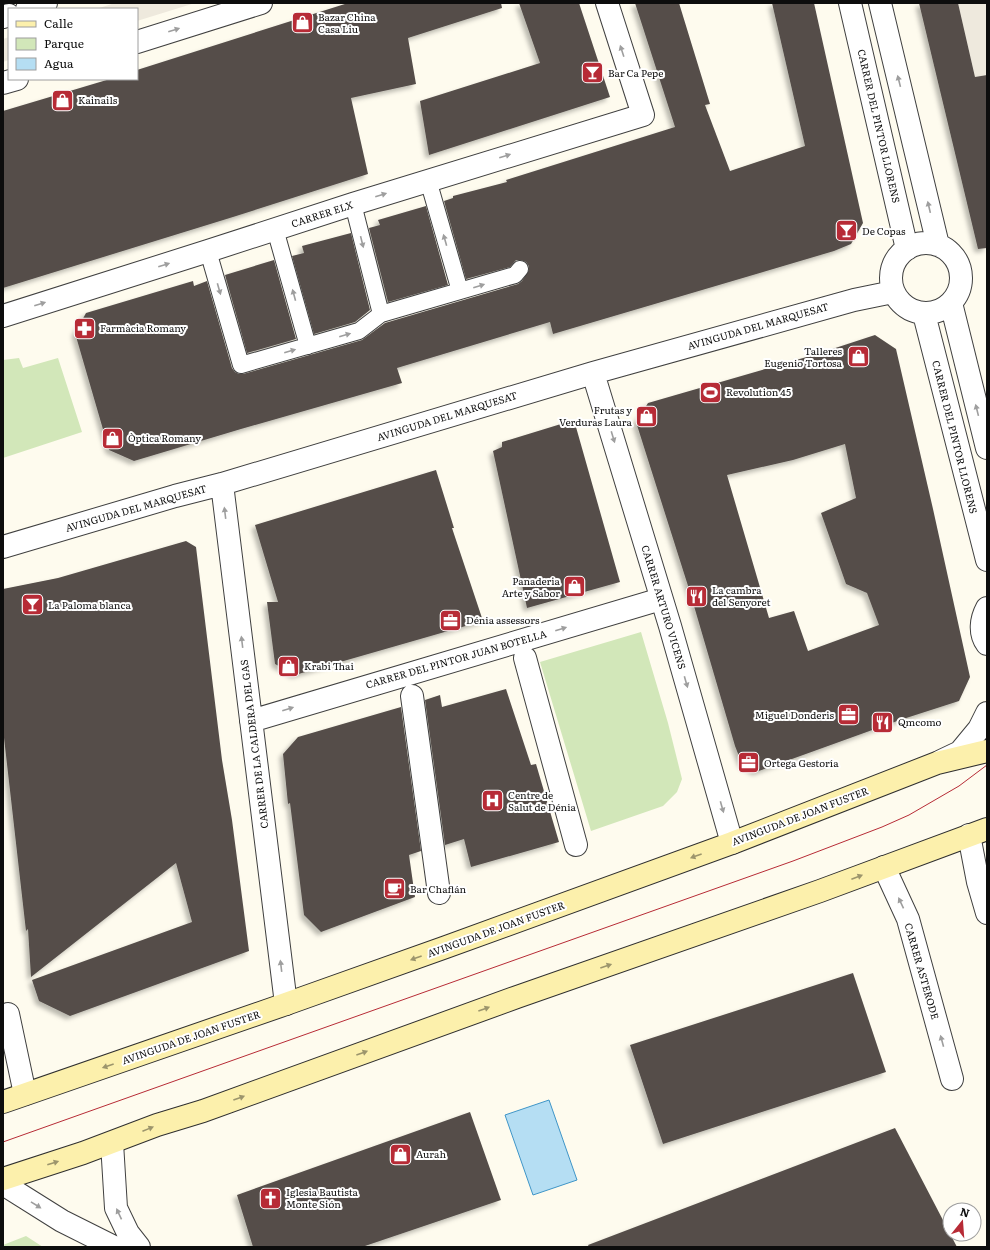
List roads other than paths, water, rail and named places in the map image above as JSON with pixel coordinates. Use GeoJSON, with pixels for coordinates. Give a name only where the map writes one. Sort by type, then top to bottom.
{"type":"FeatureCollection","features":[{"type":"Feature","properties":{"kind":"main road","name":"AVINGUDA DE JOAN FUSTER"},"geometry":{"type":"LineString","coordinates":[[3,1102],[286,1004],[732,843],[937,763],[987,752]]}},
{"type":"Feature","properties":{"kind":"main road"},"geometry":{"type":"LineString","coordinates":[[3,1179],[112,1143],[157,1125],[203,1111],[517,997],[820,891],[978,832]]}},
{"type":"Feature","properties":{"kind":"street"},"geometry":{"type":"LineString","coordinates":[[30,8],[46,3]]}},
{"type":"Feature","properties":{"kind":"street"},"geometry":{"type":"LineString","coordinates":[[138,42],[261,3]]}},
{"type":"Feature","properties":{"kind":"street","name":"CARRER ELX"},"geometry":{"type":"LineString","coordinates":[[3,316],[428,180],[642,115],[607,3]]}},
{"type":"Feature","properties":{"kind":"street","name":"CARRER DEL PINTOR LLORENS"},"geometry":{"type":"LineString","coordinates":[[850,3],[907,249]]}},
{"type":"Feature","properties":{"kind":"street"},"geometry":{"type":"LineString","coordinates":[[880,3],[938,245]]}},
{"type":"Feature","properties":{"kind":"street"},"geometry":{"type":"LineString","coordinates":[[3,83],[14,80]]}},
{"type":"Feature","properties":{"kind":"street"},"geometry":{"type":"LineString","coordinates":[[928,243],[938,245],[947,250],[954,257],[959,266],[961,286],[951,303],[943,309],[934,313],[924,314],[914,312],[905,307],[893,292],[891,280],[892,268],[898,257],[907,249],[918,244],[928,243]]}},
{"type":"Feature","properties":{"kind":"street","name":"AVINGUDA DEL MARQUESAT"},"geometry":{"type":"LineString","coordinates":[[3,547],[168,498],[222,484],[593,373],[854,300],[893,292]]}},
{"type":"Feature","properties":{"kind":"street"},"geometry":{"type":"LineString","coordinates":[[951,303],[987,448]]}},
{"type":"Feature","properties":{"kind":"street","name":"CARRER DEL PINTOR LLORENS"},"geometry":{"type":"LineString","coordinates":[[924,314],[987,560]]}},
{"type":"Feature","properties":{"kind":"street","name":"CARRER ARTURO VICENS"},"geometry":{"type":"LineString","coordinates":[[593,373],[732,843]]}},
{"type":"Feature","properties":{"kind":"street","name":"CARRER DE LA CALDERA DEL GAS"},"geometry":{"type":"LineString","coordinates":[[222,484],[286,1004]]}},
{"type":"Feature","properties":{"kind":"street","name":"CARRER DEL PINTOR JUAN BOTELLA"},"geometry":{"type":"LineString","coordinates":[[251,721],[661,599]]}},
{"type":"Feature","properties":{"kind":"street"},"geometry":{"type":"LineString","coordinates":[[987,608],[982,618],[982,630],[985,642],[987,644]]}},
{"type":"Feature","properties":{"kind":"street"},"geometry":{"type":"LineString","coordinates":[[525,658],[576,845]]}},
{"type":"Feature","properties":{"kind":"street"},"geometry":{"type":"LineString","coordinates":[[412,696],[439,893]]}},
{"type":"Feature","properties":{"kind":"street"},"geometry":{"type":"LineString","coordinates":[[937,763],[960,752],[979,729],[987,713]]}},
{"type":"Feature","properties":{"kind":"street"},"geometry":{"type":"LineString","coordinates":[[978,832],[978,882],[987,912]]}},
{"type":"Feature","properties":{"kind":"street","name":"CARRER ASTERODE"},"geometry":{"type":"LineString","coordinates":[[884,867],[908,919],[952,1078]]}},
{"type":"Feature","properties":{"kind":"street"},"geometry":{"type":"LineString","coordinates":[[8,1014],[25,1094]]}},
{"type":"Feature","properties":{"kind":"street"},"geometry":{"type":"LineString","coordinates":[[112,1143],[116,1208],[128,1233],[138,1247]]}},
{"type":"Feature","properties":{"kind":"street"},"geometry":{"type":"LineString","coordinates":[[3,1184],[62,1221],[114,1247]]}},
{"type":"Feature","properties":{"kind":"lane"},"geometry":{"type":"LineString","coordinates":[[428,180],[460,292]]}},
{"type":"Feature","properties":{"kind":"lane"},"geometry":{"type":"LineString","coordinates":[[353,204],[381,314]]}},
{"type":"Feature","properties":{"kind":"lane"},"geometry":{"type":"LineString","coordinates":[[275,229],[308,346]]}},
{"type":"Feature","properties":{"kind":"lane"},"geometry":{"type":"LineString","coordinates":[[208,251],[241,365],[359,331],[381,314],[515,275],[520,270]]}},
{"type":"Feature","properties":{"kind":"water"},"geometry":{"type":"Polygon","coordinates":[[[549,1100],[577,1180],[533,1195],[505,1115],[549,1100]]]}},
{"type":"Feature","properties":{"kind":"tram line"},"geometry":{"type":"LineString","coordinates":[[3,1142],[793,861],[882,827],[909,815],[959,786],[987,765]]}},
{"type":"Feature","properties":{"kind":"place","name":"Bazar China Casa Liu"},"geometry":{"type":"Point","coordinates":[303,23]}},
{"type":"Feature","properties":{"kind":"place","name":"Bar Ca Pepe"},"geometry":{"type":"Point","coordinates":[593,73]}},
{"type":"Feature","properties":{"kind":"place","name":"Kainails"},"geometry":{"type":"Point","coordinates":[62,100]}},
{"type":"Feature","properties":{"kind":"place","name":"De Copas"},"geometry":{"type":"Point","coordinates":[846,231]}},
{"type":"Feature","properties":{"kind":"place","name":"Farmàcia Romany"},"geometry":{"type":"Point","coordinates":[85,328]}},
{"type":"Feature","properties":{"kind":"place","name":"Talleres Eugenio Tortosa"},"geometry":{"type":"Point","coordinates":[858,357]}},
{"type":"Feature","properties":{"kind":"place","name":"Revolution 45"},"geometry":{"type":"Point","coordinates":[710,392]}},
{"type":"Feature","properties":{"kind":"place","name":"Frutas y Verduras Laura"},"geometry":{"type":"Point","coordinates":[647,416]}},
{"type":"Feature","properties":{"kind":"place","name":"Òptica Romany"},"geometry":{"type":"Point","coordinates":[113,438]}},
{"type":"Feature","properties":{"kind":"place","name":"Panaderia Arte y Sabor"},"geometry":{"type":"Point","coordinates":[575,587]}},
{"type":"Feature","properties":{"kind":"place","name":"La cambra del Senyoret"},"geometry":{"type":"Point","coordinates":[696,596]}},
{"type":"Feature","properties":{"kind":"place","name":"La Paloma blanca"},"geometry":{"type":"Point","coordinates":[33,605]}},
{"type":"Feature","properties":{"kind":"place","name":"Dénia assessors"},"geometry":{"type":"Point","coordinates":[451,620]}},
{"type":"Feature","properties":{"kind":"place","name":"Krabi Thai"},"geometry":{"type":"Point","coordinates":[289,666]}},
{"type":"Feature","properties":{"kind":"place","name":"Miguel Donderis"},"geometry":{"type":"Point","coordinates":[849,715]}},
{"type":"Feature","properties":{"kind":"place","name":"Qmcomo"},"geometry":{"type":"Point","coordinates":[882,722]}},
{"type":"Feature","properties":{"kind":"place","name":"Ortega Gestoría"},"geometry":{"type":"Point","coordinates":[748,763]}},
{"type":"Feature","properties":{"kind":"place","name":"Centre de Salut de Dénia"},"geometry":{"type":"Point","coordinates":[492,801]}},
{"type":"Feature","properties":{"kind":"place","name":"Bar Chaflán"},"geometry":{"type":"Point","coordinates":[394,889]}},
{"type":"Feature","properties":{"kind":"place","name":"Aurah"},"geometry":{"type":"Point","coordinates":[400,1154]}},
{"type":"Feature","properties":{"kind":"place","name":"Iglesia Bautista Monte Sión"},"geometry":{"type":"Point","coordinates":[270,1198]}}]}
